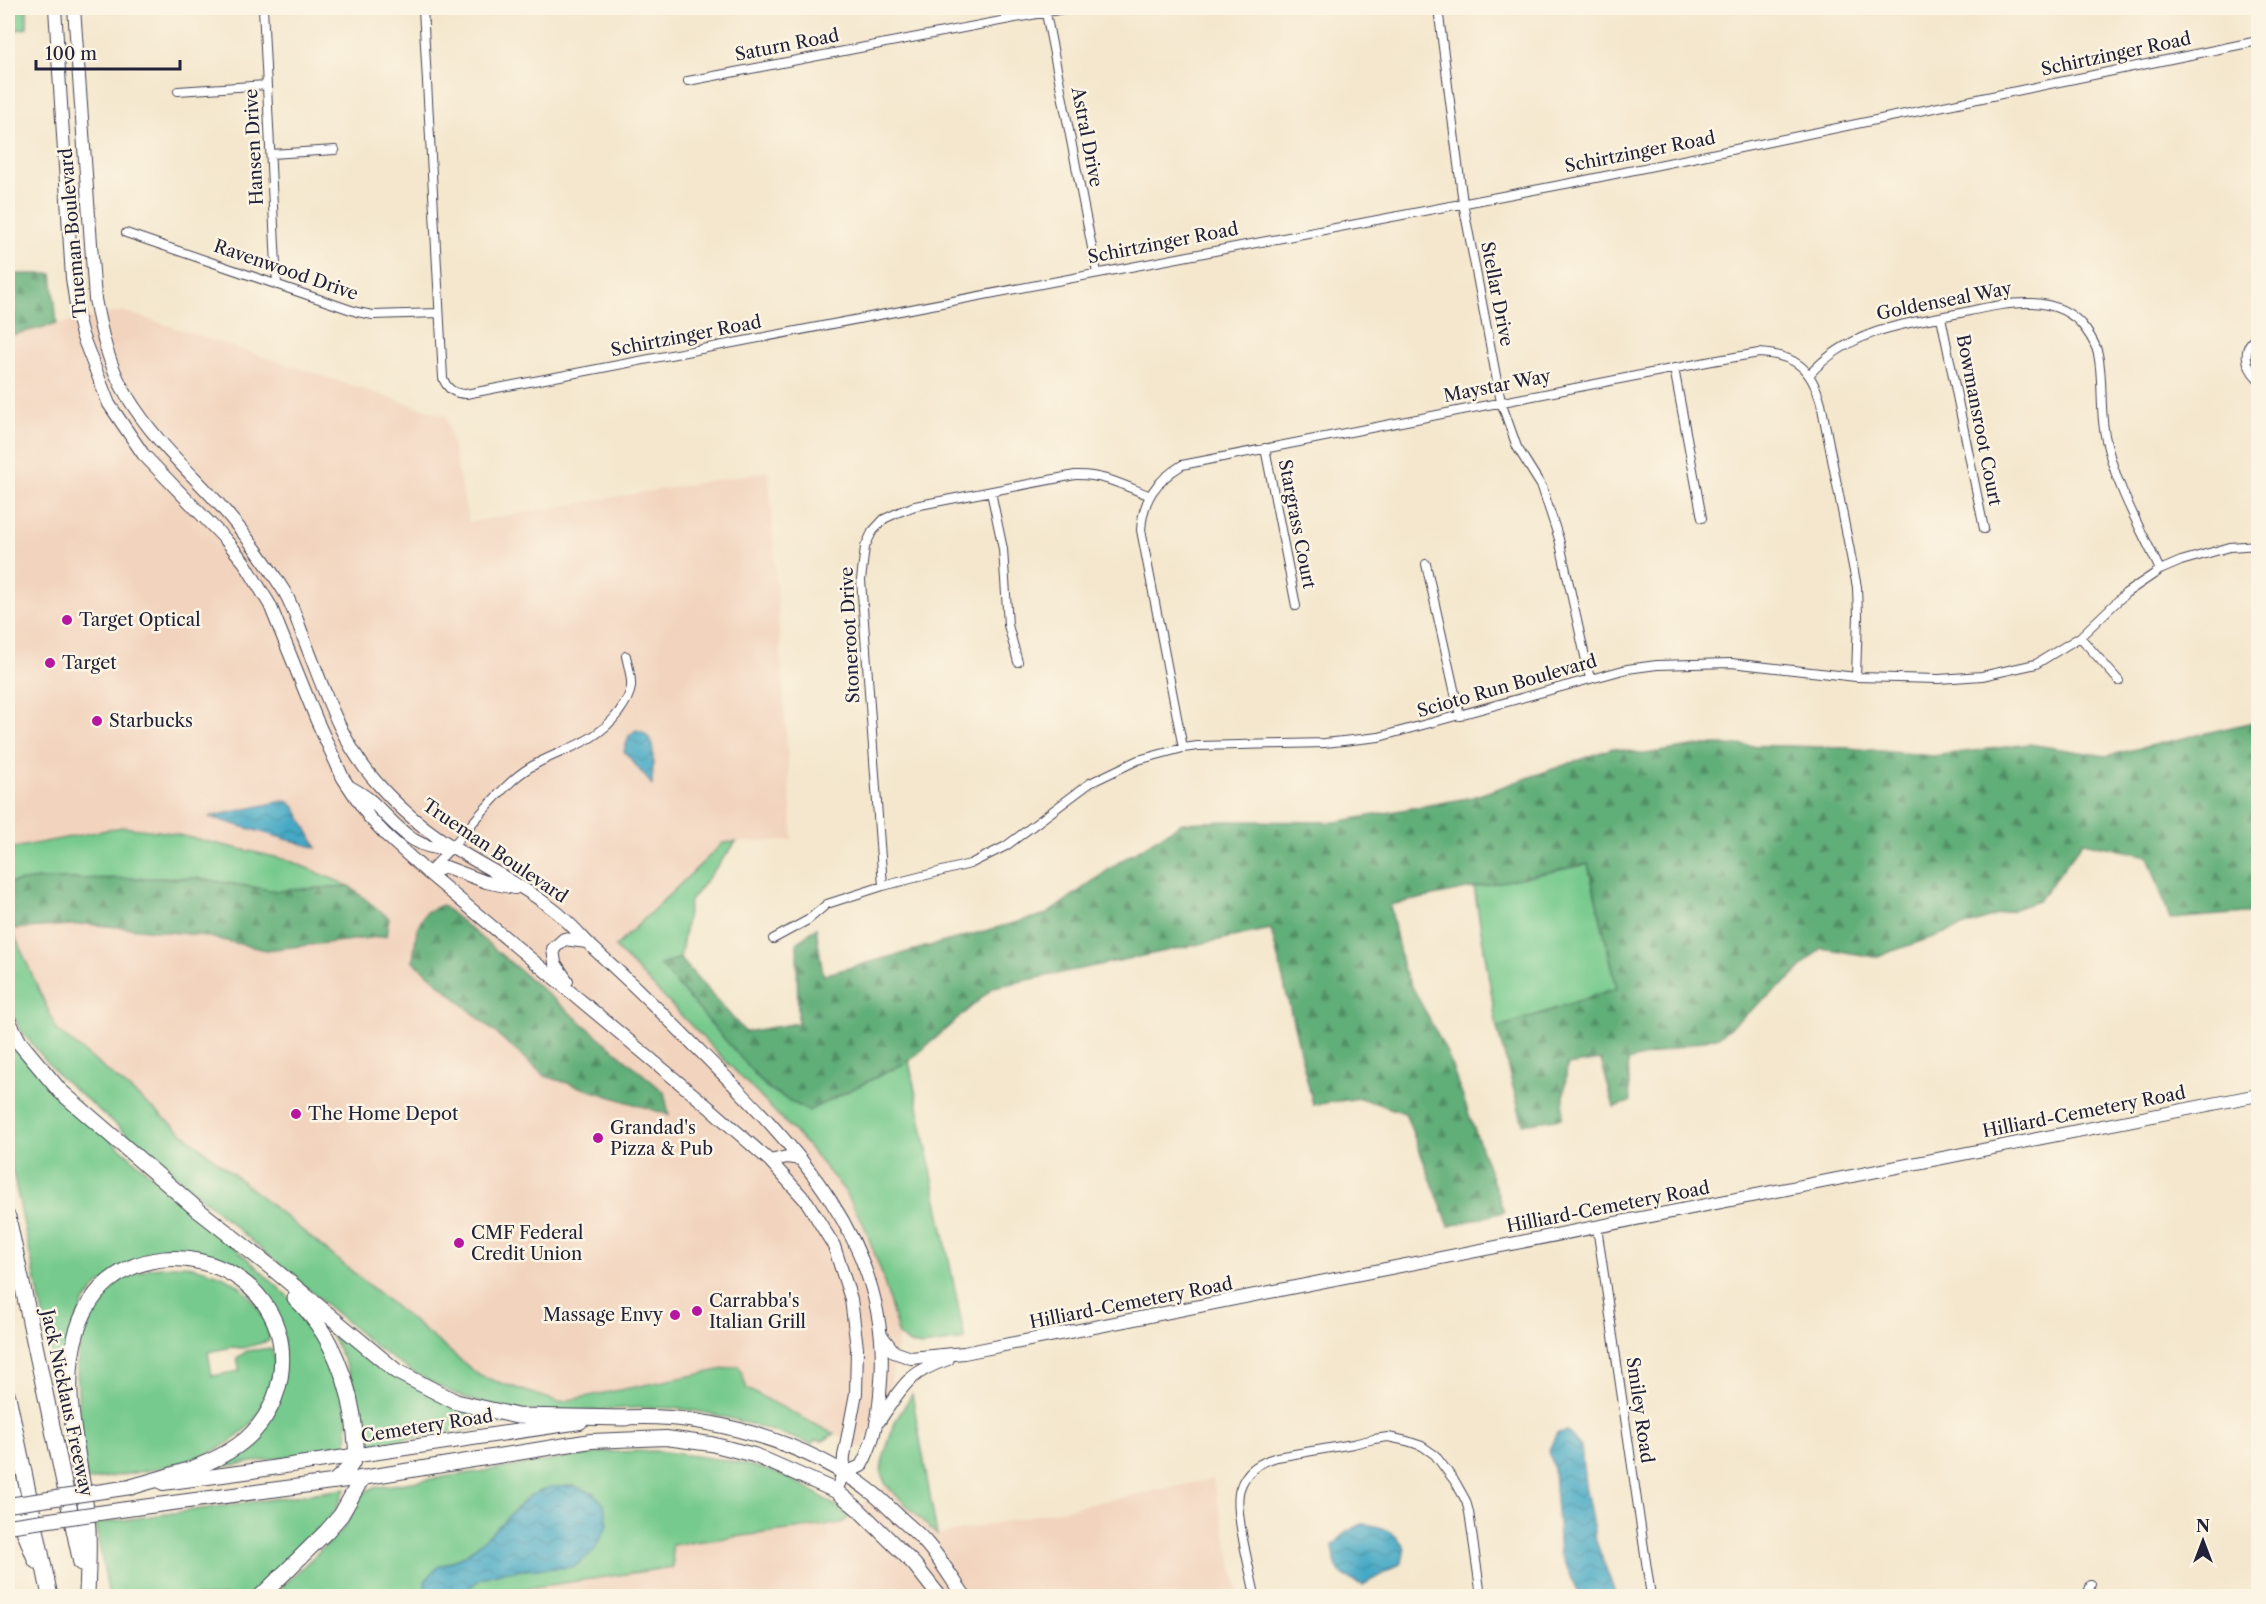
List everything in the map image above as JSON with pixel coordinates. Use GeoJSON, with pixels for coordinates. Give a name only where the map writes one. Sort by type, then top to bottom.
{"type":"FeatureCollection","features":[{"type":"Feature","properties":{"kind":"highway"},"geometry":{"type":"LineString","coordinates":[[8,1021],[19,1042],[60,1091],[198,1210],[309,1311],[325,1334],[341,1369],[354,1419],[356,1455],[349,1468],[335,1481]]}},
{"type":"Feature","properties":{"kind":"highway"},"geometry":{"type":"LineString","coordinates":[[198,1210],[396,1371],[456,1402],[517,1416],[626,1418]]}},
{"type":"Feature","properties":{"kind":"highway","name":"Jack Nicklaus Freeway"},"geometry":{"type":"LineString","coordinates":[[8,1217],[88,1595]]}},
{"type":"Feature","properties":{"kind":"highway"},"geometry":{"type":"LineString","coordinates":[[88,1595],[88,1529],[70,1376],[73,1345],[82,1316],[98,1292],[115,1277],[135,1266],[156,1260],[179,1258],[222,1267],[255,1293],[262,1301],[276,1328],[282,1360],[273,1402],[253,1433],[222,1455],[199,1466],[131,1486]]}},
{"type":"Feature","properties":{"kind":"highway"},"geometry":{"type":"LineString","coordinates":[[8,1396],[50,1596]]}},
{"type":"Feature","properties":{"kind":"highway"},"geometry":{"type":"LineString","coordinates":[[8,1476],[17,1514],[50,1596]]}},
{"type":"Feature","properties":{"kind":"highway"},"geometry":{"type":"LineString","coordinates":[[261,1596],[341,1515],[362,1478]]}},
{"type":"Feature","properties":{"kind":"main road","name":"Trueman Boulevard"},"geometry":{"type":"LineString","coordinates":[[56,8],[72,278],[78,319],[94,369],[109,404],[143,454],[225,539],[258,583],[270,605],[317,721],[347,784],[369,817],[428,873],[586,1003],[770,1161],[807,1202],[834,1246],[850,1299],[857,1348],[856,1393],[844,1456],[843,1474],[836,1491]]}},
{"type":"Feature","properties":{"kind":"main road","name":"Trueman Boulevard"},"geometry":{"type":"LineString","coordinates":[[74,8],[95,299],[101,333],[125,394],[157,441],[218,502],[258,549],[287,597],[351,749],[375,780],[405,812],[453,848],[554,909],[756,1108],[825,1190],[855,1239],[871,1287],[881,1335],[882,1372],[878,1422],[861,1466],[843,1474]]}},
{"type":"Feature","properties":{"kind":"main road"},"geometry":{"type":"LineString","coordinates":[[347,784],[369,799],[390,821],[412,839],[437,850],[453,848]]}},
{"type":"Feature","properties":{"kind":"main road"},"geometry":{"type":"LineString","coordinates":[[428,873],[446,867],[486,882],[527,891]]}},
{"type":"Feature","properties":{"kind":"main road"},"geometry":{"type":"LineString","coordinates":[[586,1003],[559,972],[553,956],[555,945],[564,939],[571,938],[587,942]]}},
{"type":"Feature","properties":{"kind":"main road","name":"Hilliard-Cemetery Road"},"geometry":{"type":"LineString","coordinates":[[881,1335],[894,1352],[911,1358],[964,1353],[2259,1095]]}},
{"type":"Feature","properties":{"kind":"main road"},"geometry":{"type":"LineString","coordinates":[[770,1161],[787,1157],[801,1159]]}},
{"type":"Feature","properties":{"kind":"main road","name":"Hilliard-Cemetery Road"},"geometry":{"type":"LineString","coordinates":[[878,1422],[904,1383],[916,1374],[964,1353]]}},
{"type":"Feature","properties":{"kind":"main road","name":"Cemetery Road"},"geometry":{"type":"LineString","coordinates":[[8,1505],[580,1422],[626,1418],[689,1420],[737,1429],[770,1439],[843,1474],[874,1494],[927,1543],[964,1596]]}},
{"type":"Feature","properties":{"kind":"main road"},"geometry":{"type":"LineString","coordinates":[[8,1526],[362,1478],[591,1441],[666,1438],[711,1444],[754,1455],[836,1491],[858,1509],[914,1564],[939,1596]]}},
{"type":"Feature","properties":{"kind":"street","name":"Hansen Drive"},"geometry":{"type":"LineString","coordinates":[[263,8],[277,285]]}},
{"type":"Feature","properties":{"kind":"street","name":"Schirtzinger Road"},"geometry":{"type":"LineString","coordinates":[[423,8],[443,378],[451,390],[466,394],[1801,137],[2259,41]]}},
{"type":"Feature","properties":{"kind":"street","name":"Saturn Road"},"geometry":{"type":"LineString","coordinates":[[688,81],[1045,10],[1068,8]]}},
{"type":"Feature","properties":{"kind":"street","name":"Stellar Drive"},"geometry":{"type":"LineString","coordinates":[[1438,8],[1463,203],[1501,402],[1516,447],[1542,487],[1559,539],[1590,679]]}},
{"type":"Feature","properties":{"kind":"street","name":"Astral Drive"},"geometry":{"type":"LineString","coordinates":[[1045,10],[1097,273]]}},
{"type":"Feature","properties":{"kind":"street"},"geometry":{"type":"LineString","coordinates":[[178,91],[267,86]]}},
{"type":"Feature","properties":{"kind":"street"},"geometry":{"type":"LineString","coordinates":[[271,154],[335,150]]}},
{"type":"Feature","properties":{"kind":"street","name":"Ravenwood Drive"},"geometry":{"type":"LineString","coordinates":[[126,233],[342,308],[373,315],[439,313]]}},
{"type":"Feature","properties":{"kind":"street","name":"Goldenseal Way"},"geometry":{"type":"LineString","coordinates":[[1810,374],[1843,347],[1864,336],[1895,326],[2007,304],[2034,303],[2063,309],[2082,324],[2092,338],[2098,354],[2105,436],[2111,464],[2126,501],[2160,570]]}},
{"type":"Feature","properties":{"kind":"street","name":"Bowmansroot Court"},"geometry":{"type":"LineString","coordinates":[[1941,317],[1984,529]]}},
{"type":"Feature","properties":{"kind":"street"},"geometry":{"type":"LineString","coordinates":[[2258,379],[2249,370],[2246,358],[2249,345],[2259,336]]}},
{"type":"Feature","properties":{"kind":"street","name":"Maystar Way"},"geometry":{"type":"LineString","coordinates":[[1183,748],[1140,530],[1142,513],[1148,495],[1163,477],[1182,465],[1759,353],[1785,358],[1810,374]]}},
{"type":"Feature","properties":{"kind":"street"},"geometry":{"type":"LineString","coordinates":[[1674,368],[1702,518]]}},
{"type":"Feature","properties":{"kind":"street"},"geometry":{"type":"LineString","coordinates":[[1810,374],[1821,403],[1854,570],[1858,616],[1856,677]]}},
{"type":"Feature","properties":{"kind":"street","name":"Stargrass Court"},"geometry":{"type":"LineString","coordinates":[[1265,448],[1296,606]]}},
{"type":"Feature","properties":{"kind":"street","name":"Stoneroot Drive"},"geometry":{"type":"LineString","coordinates":[[883,886],[861,580],[865,547],[872,532],[884,519],[915,506],[1075,475],[1090,474],[1105,477],[1148,495]]}},
{"type":"Feature","properties":{"kind":"street"},"geometry":{"type":"LineString","coordinates":[[991,492],[1003,549],[1008,625],[1018,662]]}},
{"type":"Feature","properties":{"kind":"street","name":"Scioto Run Boulevard"},"geometry":{"type":"LineString","coordinates":[[774,939],[808,920],[827,904],[883,886],[970,864],[1006,846],[1090,783],[1138,760],[1183,748],[1211,745],[1325,743],[1379,737],[1627,669],[1657,665],[1731,663],[1856,677],[1939,679],[1982,676],[2036,664],[2080,638],[2126,593],[2160,570],[2221,549],[2259,545]]}},
{"type":"Feature","properties":{"kind":"street"},"geometry":{"type":"LineString","coordinates":[[1426,564],[1460,716]]}},
{"type":"Feature","properties":{"kind":"street"},"geometry":{"type":"LineString","coordinates":[[2080,638],[2119,681]]}},
{"type":"Feature","properties":{"kind":"street"},"geometry":{"type":"LineString","coordinates":[[428,873],[514,778],[540,761],[590,740],[611,723],[630,692],[631,681],[626,656]]}},
{"type":"Feature","properties":{"kind":"street","name":"Smiley Road"},"geometry":{"type":"LineString","coordinates":[[1597,1227],[1651,1596]]}},
{"type":"Feature","properties":{"kind":"street"},"geometry":{"type":"LineString","coordinates":[[1256,1596],[1238,1497],[1251,1470],[1277,1457],[1388,1437],[1422,1446],[1435,1455],[1456,1483],[1466,1501],[1480,1596]]}},
{"type":"Feature","properties":{"kind":"street"},"geometry":{"type":"LineString","coordinates":[[2087,1596],[2091,1584]]}},
{"type":"Feature","properties":{"kind":"shaded area"},"geometry":{"type":"Polygon","coordinates":[[[123,311],[446,416],[469,522],[769,471],[793,840],[723,843],[615,947],[805,1143],[844,1190],[864,1225],[881,1271],[899,1336],[890,1388],[862,1448],[746,1389],[739,1366],[559,1402],[480,1376],[57,1030],[8,921],[8,336],[123,311]]]}},
{"type":"Feature","properties":{"kind":"shaded area"},"geometry":{"type":"Polygon","coordinates":[[[1213,1479],[1239,1596],[494,1596],[509,1591],[673,1567],[671,1545],[841,1523],[886,1485],[938,1535],[1213,1479]]]}},
{"type":"Feature","properties":{"kind":"green space"},"geometry":{"type":"Polygon","coordinates":[[[8,8],[27,8],[27,28],[8,31],[8,8]]]}},
{"type":"Feature","properties":{"kind":"green space"},"geometry":{"type":"Polygon","coordinates":[[[8,274],[52,274],[57,324],[8,336],[8,274]]]}},
{"type":"Feature","properties":{"kind":"green space"},"geometry":{"type":"Polygon","coordinates":[[[2258,721],[2258,912],[2170,919],[2148,856],[2083,842],[2038,901],[1875,957],[1821,948],[1790,979],[1719,1036],[1628,1061],[1630,1102],[1614,1107],[1601,1060],[1567,1065],[1562,1118],[1523,1124],[1497,1028],[1617,988],[1588,864],[1390,905],[1403,969],[1447,1053],[1504,1212],[1449,1226],[1405,1113],[1360,1098],[1313,1105],[1271,929],[994,987],[909,1061],[808,1111],[767,1088],[660,965],[680,958],[745,1032],[798,1023],[797,943],[816,928],[823,975],[1047,914],[1119,862],[1182,823],[1336,822],[1473,797],[1613,748],[1645,754],[1705,745],[1789,746],[1849,748],[1933,756],[2029,744],[2106,756],[2258,721]]]}},
{"type":"Feature","properties":{"kind":"green space"},"geometry":{"type":"Polygon","coordinates":[[[122,827],[166,832],[288,860],[349,886],[277,891],[195,878],[40,879],[8,883],[8,849],[122,827]]]}},
{"type":"Feature","properties":{"kind":"green space"},"geometry":{"type":"Polygon","coordinates":[[[736,842],[690,901],[680,958],[661,965],[767,1088],[808,1111],[909,1061],[965,1340],[922,1346],[910,1344],[899,1336],[881,1271],[864,1225],[844,1190],[805,1143],[615,947],[723,843],[736,842]]]}},
{"type":"Feature","properties":{"kind":"green space"},"geometry":{"type":"Polygon","coordinates":[[[1588,864],[1617,988],[1497,1028],[1474,887],[1588,864]]]}},
{"type":"Feature","properties":{"kind":"green space"},"geometry":{"type":"Polygon","coordinates":[[[195,878],[277,891],[349,886],[389,918],[386,936],[266,950],[200,935],[86,924],[11,929],[8,921],[8,883],[40,879],[195,878]]]}},
{"type":"Feature","properties":{"kind":"green space"},"geometry":{"type":"Polygon","coordinates":[[[442,905],[664,1092],[669,1115],[545,1076],[413,961],[417,929],[426,912],[442,905]]]}},
{"type":"Feature","properties":{"kind":"green space"},"geometry":{"type":"Polygon","coordinates":[[[8,921],[57,1030],[480,1376],[559,1402],[739,1366],[747,1389],[834,1434],[823,1441],[815,1440],[812,1444],[731,1419],[680,1409],[644,1408],[553,1412],[513,1410],[471,1400],[413,1372],[377,1348],[59,1076],[22,1032],[8,1007],[8,921]]]}},
{"type":"Feature","properties":{"kind":"green space"},"geometry":{"type":"Polygon","coordinates":[[[8,1032],[56,1092],[250,1261],[300,1308],[335,1364],[348,1422],[347,1448],[214,1468],[212,1464],[257,1435],[284,1339],[232,1267],[213,1258],[190,1253],[168,1252],[99,1284],[84,1302],[70,1336],[66,1399],[61,1400],[8,1149],[8,1032]]]}},
{"type":"Feature","properties":{"kind":"green space"},"geometry":{"type":"Polygon","coordinates":[[[185,1265],[219,1275],[237,1284],[257,1307],[269,1333],[269,1341],[243,1348],[232,1347],[208,1352],[212,1376],[240,1371],[237,1358],[247,1351],[271,1348],[274,1364],[269,1393],[256,1417],[239,1436],[217,1449],[166,1467],[87,1481],[79,1414],[77,1366],[80,1343],[100,1298],[121,1279],[150,1268],[185,1265]]]}},
{"type":"Feature","properties":{"kind":"green space"},"geometry":{"type":"Polygon","coordinates":[[[315,1307],[398,1376],[508,1420],[508,1423],[363,1446],[358,1406],[349,1373],[343,1357],[315,1307]]]}},
{"type":"Feature","properties":{"kind":"green space"},"geometry":{"type":"Polygon","coordinates":[[[912,1394],[937,1535],[886,1485],[881,1473],[895,1422],[912,1394]]]}},
{"type":"Feature","properties":{"kind":"green space"},"geometry":{"type":"Polygon","coordinates":[[[654,1451],[735,1462],[782,1475],[808,1488],[850,1516],[842,1523],[672,1545],[673,1567],[509,1591],[494,1596],[272,1596],[342,1530],[364,1492],[373,1488],[606,1452],[654,1451]]]}},
{"type":"Feature","properties":{"kind":"green space"},"geometry":{"type":"Polygon","coordinates":[[[345,1489],[336,1510],[322,1527],[250,1596],[109,1596],[95,1524],[345,1489]]]}},
{"type":"Feature","properties":{"kind":"water"},"geometry":{"type":"Polygon","coordinates":[[[636,730],[649,737],[652,744],[652,785],[624,751],[629,736],[636,730]]]}},
{"type":"Feature","properties":{"kind":"water"},"geometry":{"type":"Polygon","coordinates":[[[283,801],[295,807],[317,848],[209,817],[283,801]]]}},
{"type":"Feature","properties":{"kind":"water"},"geometry":{"type":"Polygon","coordinates":[[[1567,1431],[1581,1447],[1585,1485],[1596,1541],[1616,1596],[1580,1596],[1560,1553],[1554,1469],[1549,1450],[1557,1433],[1567,1431]]]}},
{"type":"Feature","properties":{"kind":"water"},"geometry":{"type":"Polygon","coordinates":[[[573,1486],[592,1492],[604,1504],[608,1524],[594,1551],[574,1567],[508,1571],[482,1578],[459,1596],[425,1596],[425,1581],[438,1567],[464,1556],[529,1496],[550,1487],[573,1486]]]}},
{"type":"Feature","properties":{"kind":"water"},"geometry":{"type":"Polygon","coordinates":[[[1362,1524],[1387,1530],[1405,1548],[1402,1563],[1363,1585],[1343,1576],[1335,1562],[1332,1547],[1346,1532],[1362,1524]]]}},
{"type":"Feature","properties":{"kind":"place","name":"Target Optical"},"geometry":{"type":"Point","coordinates":[67,620]}},
{"type":"Feature","properties":{"kind":"place","name":"Target"},"geometry":{"type":"Point","coordinates":[50,663]}},
{"type":"Feature","properties":{"kind":"place","name":"Starbucks"},"geometry":{"type":"Point","coordinates":[97,721]}},
{"type":"Feature","properties":{"kind":"place","name":"The Home Depot"},"geometry":{"type":"Point","coordinates":[296,1114]}},
{"type":"Feature","properties":{"kind":"place","name":"Grandad's Pizza & Pub"},"geometry":{"type":"Point","coordinates":[598,1138]}},
{"type":"Feature","properties":{"kind":"place","name":"CMF Federal Credit Union"},"geometry":{"type":"Point","coordinates":[459,1243]}},
{"type":"Feature","properties":{"kind":"place","name":"Carrabba's Italian Grill"},"geometry":{"type":"Point","coordinates":[697,1311]}},
{"type":"Feature","properties":{"kind":"place","name":"Massage Envy"},"geometry":{"type":"Point","coordinates":[675,1315]}}]}
